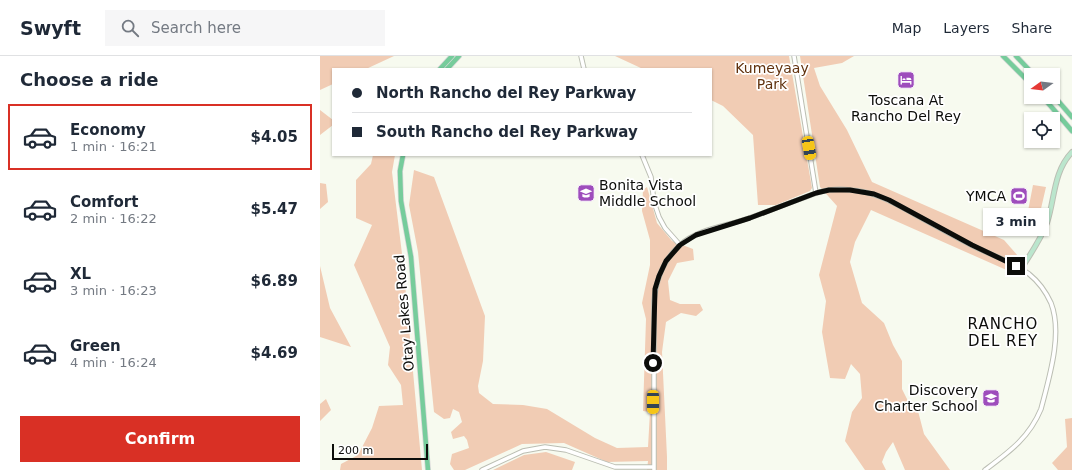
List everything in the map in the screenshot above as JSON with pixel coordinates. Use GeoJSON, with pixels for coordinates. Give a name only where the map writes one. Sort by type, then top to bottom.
{"type":"FeatureCollection","features":[{"type":"Feature","properties":{"kind":"main road"},"geometry":{"type":"LineString","coordinates":[[441,68],[452,56]]}},
{"type":"Feature","properties":{"kind":"main road"},"geometry":{"type":"LineString","coordinates":[[448,68],[459,56]]}},
{"type":"Feature","properties":{"kind":"main road"},"geometry":{"type":"LineString","coordinates":[[1003,56],[1024,77]]}},
{"type":"Feature","properties":{"kind":"main road"},"geometry":{"type":"LineString","coordinates":[[1016,56],[1027,68]]}},
{"type":"Feature","properties":{"kind":"main road"},"geometry":{"type":"LineString","coordinates":[[1049,104],[1072,131]]}},
{"type":"Feature","properties":{"kind":"main road"},"geometry":{"type":"LineString","coordinates":[[1060,104],[1072,117]]}},
{"type":"Feature","properties":{"kind":"main road"},"geometry":{"type":"LineString","coordinates":[[1021,269],[1047,223],[1061,167],[1072,152]]}},
{"type":"Feature","properties":{"kind":"main road","name":"Otay Lakes Road"},"geometry":{"type":"LineString","coordinates":[[403,156],[400,170],[400,188],[411,257],[428,470]]}},
{"type":"Feature","properties":{"kind":"street"},"geometry":{"type":"LineString","coordinates":[[581,56],[584,68]]}},
{"type":"Feature","properties":{"kind":"street"},"geometry":{"type":"LineString","coordinates":[[794,56],[816,193]]}},
{"type":"Feature","properties":{"kind":"street"},"geometry":{"type":"LineString","coordinates":[[642,156],[652,177],[655,205],[659,217],[665,228],[680,245]]}},
{"type":"Feature","properties":{"kind":"street"},"geometry":{"type":"LineString","coordinates":[[482,470],[523,451],[544,448],[566,450],[615,467],[654,468],[653,368],[655,289],[666,261],[680,245],[696,235],[750,218],[816,193],[829,190],[850,190],[874,194],[889,200],[972,245],[1021,269],[1030,275],[1040,285],[1049,299],[1057,326],[1056,340],[1044,397],[1037,420],[1024,438],[985,470]]}},
{"type":"Feature","properties":{"kind":"green space"},"geometry":{"type":"Polygon","coordinates":[[[320,56],[394,56],[368,68],[332,68],[332,84],[320,90],[320,56]]]}},
{"type":"Feature","properties":{"kind":"green space","name":"Kumeyaay Park"},"geometry":{"type":"Polygon","coordinates":[[[615,56],[789,56],[812,188],[810,191],[776,205],[758,205],[753,135],[723,106],[712,100],[712,68],[641,68],[615,56]]]}},
{"type":"Feature","properties":{"kind":"green space"},"geometry":{"type":"Polygon","coordinates":[[[800,56],[854,56],[842,63],[814,68],[820,86],[847,130],[872,182],[1004,240],[1018,256],[1011,272],[871,210],[855,242],[850,262],[862,303],[884,323],[893,345],[902,361],[902,389],[908,401],[918,411],[924,434],[950,470],[905,470],[893,442],[886,452],[882,462],[886,470],[865,470],[845,441],[852,412],[862,398],[860,374],[851,364],[845,379],[830,378],[822,332],[826,301],[819,275],[837,206],[820,187],[800,56]]]}},
{"type":"Feature","properties":{"kind":"green space"},"geometry":{"type":"Polygon","coordinates":[[[320,110],[332,119],[332,126],[320,135],[320,110]]]}},
{"type":"Feature","properties":{"kind":"green space"},"geometry":{"type":"Polygon","coordinates":[[[373,156],[395,156],[392,172],[403,262],[422,470],[340,470],[341,464],[358,455],[372,428],[379,406],[403,405],[401,385],[388,365],[390,347],[354,265],[372,225],[356,218],[356,180],[371,164],[373,156]]]}},
{"type":"Feature","properties":{"kind":"green space"},"geometry":{"type":"Polygon","coordinates":[[[414,170],[434,177],[485,316],[483,361],[478,386],[479,393],[493,404],[523,405],[547,409],[595,438],[617,448],[648,447],[650,412],[643,411],[646,319],[642,303],[650,265],[650,240],[642,211],[643,190],[647,187],[657,223],[672,241],[693,249],[694,260],[677,263],[668,281],[670,300],[680,304],[700,304],[703,310],[696,316],[681,313],[666,322],[662,352],[667,470],[647,470],[648,461],[607,462],[564,443],[522,444],[465,470],[454,470],[450,464],[452,454],[469,448],[467,440],[464,436],[453,439],[451,432],[462,422],[459,412],[453,409],[450,418],[444,419],[434,412],[418,252],[409,205],[414,170]]]}},
{"type":"Feature","properties":{"kind":"green space"},"geometry":{"type":"Polygon","coordinates":[[[320,183],[326,184],[328,202],[320,209],[320,183]]]}},
{"type":"Feature","properties":{"kind":"green space"},"geometry":{"type":"Polygon","coordinates":[[[1033,185],[1046,187],[1040,213],[1028,211],[1033,185]]]}},
{"type":"Feature","properties":{"kind":"green space"},"geometry":{"type":"Polygon","coordinates":[[[320,266],[330,308],[351,347],[320,337],[320,266]]]}},
{"type":"Feature","properties":{"kind":"green space"},"geometry":{"type":"Polygon","coordinates":[[[326,399],[331,410],[320,421],[320,404],[326,399]]]}},
{"type":"Feature","properties":{"kind":"green space"},"geometry":{"type":"Polygon","coordinates":[[[1072,418],[1072,470],[1058,470],[1052,463],[1067,447],[1065,419],[1072,418]]]}},
{"type":"Feature","properties":{"kind":"green space"},"geometry":{"type":"Polygon","coordinates":[[[546,452],[575,462],[572,470],[493,470],[524,455],[546,452]]]}},
{"type":"Feature","properties":{"kind":"place","name":"Toscana At Rancho Del Rey"},"geometry":{"type":"Point","coordinates":[906,80]}},
{"type":"Feature","properties":{"kind":"place","name":"Bonita Vista Middle School"},"geometry":{"type":"Point","coordinates":[586,193]}},
{"type":"Feature","properties":{"kind":"place","name":"YMCA"},"geometry":{"type":"Point","coordinates":[1019,196]}},
{"type":"Feature","properties":{"kind":"place","name":"Discovery Charter School"},"geometry":{"type":"Point","coordinates":[991,398]}},
{"type":"Feature","properties":{"kind":"district","name":"RANCHO DEL REY"},"geometry":{"type":"Point","coordinates":[1003,332]}},
{"type":"Feature","properties":{"kind":"route"},"geometry":{"type":"LineString","coordinates":[[653,363],[655,289],[666,261],[672,253],[680,245],[696,235],[750,218],[816,193],[829,190],[850,190],[874,194],[889,200],[972,245],[1016,266]]}}]}
